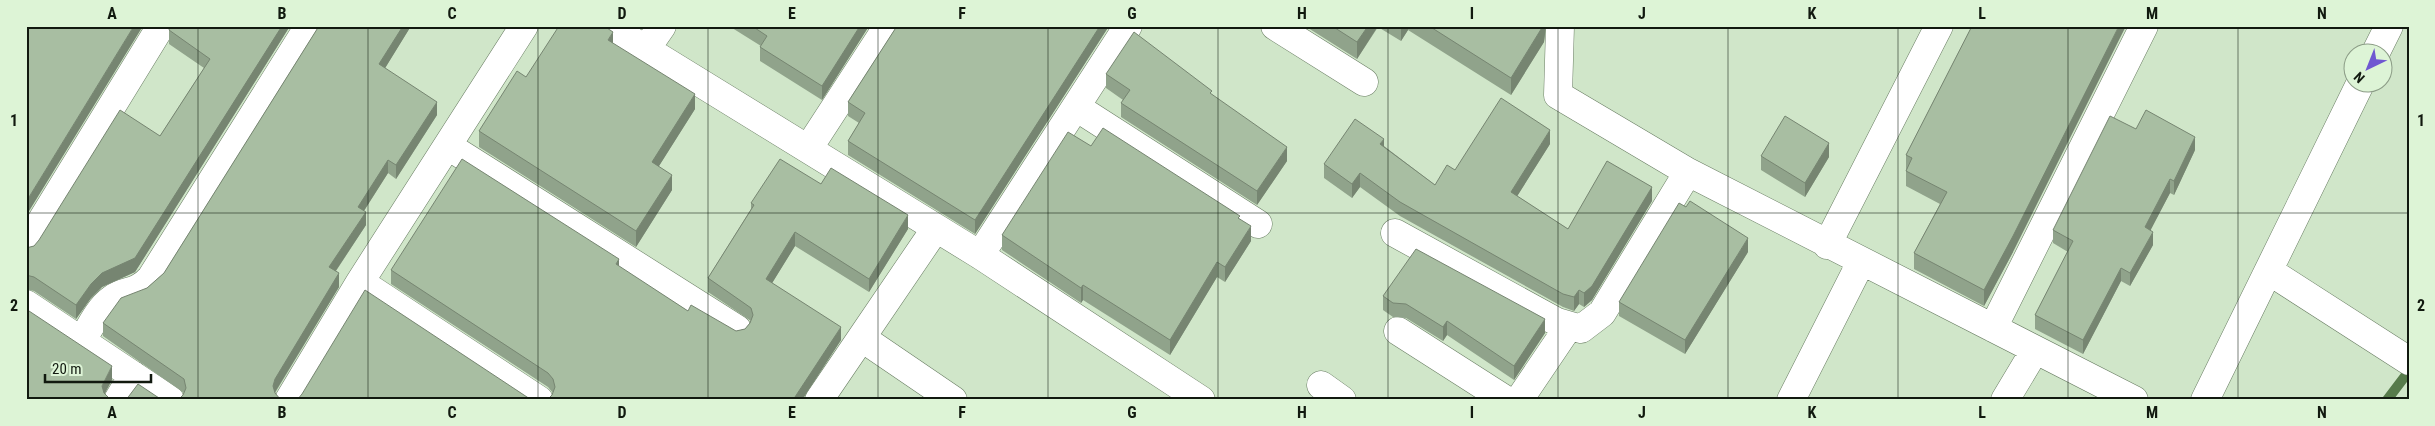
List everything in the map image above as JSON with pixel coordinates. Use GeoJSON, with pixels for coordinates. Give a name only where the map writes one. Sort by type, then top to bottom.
{"type":"FeatureCollection","features":[{"type":"Feature","properties":{"kind":"street"},"geometry":{"type":"LineString","coordinates":[[26,246],[161,26]]}},
{"type":"Feature","properties":{"kind":"street"},"geometry":{"type":"LineString","coordinates":[[82,341],[100,312],[111,299],[119,295],[135,292],[151,278],[309,26]]}},
{"type":"Feature","properties":{"kind":"street"},"geometry":{"type":"LineString","coordinates":[[289,400],[360,282],[524,26]]}},
{"type":"Feature","properties":{"kind":"street"},"geometry":{"type":"LineString","coordinates":[[608,26],[980,255],[1201,400]]}},
{"type":"Feature","properties":{"kind":"street"},"geometry":{"type":"LineString","coordinates":[[646,49],[662,26]]}},
{"type":"Feature","properties":{"kind":"street"},"geometry":{"type":"LineString","coordinates":[[808,149],[888,26]]}},
{"type":"Feature","properties":{"kind":"street"},"geometry":{"type":"LineString","coordinates":[[980,255],[1128,26]]}},
{"type":"Feature","properties":{"kind":"street"},"geometry":{"type":"LineString","coordinates":[[1275,26],[1364,82]]}},
{"type":"Feature","properties":{"kind":"street"},"geometry":{"type":"LineString","coordinates":[[1560,26],[1558,95],[1688,172],[1827,245],[2134,400]]}},
{"type":"Feature","properties":{"kind":"street"},"geometry":{"type":"LineString","coordinates":[[1827,245],[1939,26]]}},
{"type":"Feature","properties":{"kind":"street"},"geometry":{"type":"LineString","coordinates":[[1993,328],[2144,26]]}},
{"type":"Feature","properties":{"kind":"street"},"geometry":{"type":"LineString","coordinates":[[2381,42],[2389,26]]}},
{"type":"Feature","properties":{"kind":"street"},"geometry":{"type":"LineString","coordinates":[[2206,400],[2356,92]]}},
{"type":"Feature","properties":{"kind":"street"},"geometry":{"type":"LineString","coordinates":[[1076,107],[1258,224]]}},
{"type":"Feature","properties":{"kind":"street"},"geometry":{"type":"LineString","coordinates":[[448,146],[737,329]]}},
{"type":"Feature","properties":{"kind":"street"},"geometry":{"type":"LineString","coordinates":[[1395,233],[1557,322],[1581,329],[1602,312],[1688,172]]}},
{"type":"Feature","properties":{"kind":"street"},"geometry":{"type":"LineString","coordinates":[[819,400],[936,228]]}},
{"type":"Feature","properties":{"kind":"street"},"geometry":{"type":"LineString","coordinates":[[1791,400],[1861,262]]}},
{"type":"Feature","properties":{"kind":"street"},"geometry":{"type":"LineString","coordinates":[[2269,271],[2407,360]]}},
{"type":"Feature","properties":{"kind":"street"},"geometry":{"type":"LineString","coordinates":[[360,282],[539,400]]}},
{"type":"Feature","properties":{"kind":"street"},"geometry":{"type":"LineString","coordinates":[[26,304],[170,400]]}},
{"type":"Feature","properties":{"kind":"street"},"geometry":{"type":"LineString","coordinates":[[1519,400],[1569,326]]}},
{"type":"Feature","properties":{"kind":"street"},"geometry":{"type":"LineString","coordinates":[[1398,331],[1506,400]]}},
{"type":"Feature","properties":{"kind":"street"},"geometry":{"type":"LineString","coordinates":[[862,338],[954,400]]}},
{"type":"Feature","properties":{"kind":"street"},"geometry":{"type":"LineString","coordinates":[[2005,400],[2035,350]]}},
{"type":"Feature","properties":{"kind":"street"},"geometry":{"type":"LineString","coordinates":[[118,400],[132,375]]}},
{"type":"Feature","properties":{"kind":"building"},"geometry":{"type":"Polygon","coordinates":[[[26,26],[134,26],[26,202],[26,26]]]}},
{"type":"Feature","properties":{"kind":"building"},"geometry":{"type":"Polygon","coordinates":[[[170,26],[282,26],[135,258],[102,273],[91,284],[76,305],[34,277],[26,275],[26,248],[34,246],[39,240],[120,110],[160,136],[210,59],[169,30],[170,26]]]}},
{"type":"Feature","properties":{"kind":"building"},"geometry":{"type":"Polygon","coordinates":[[[319,26],[403,26],[379,64],[437,102],[396,165],[388,160],[358,207],[366,212],[329,267],[339,273],[275,379],[273,386],[275,393],[281,400],[178,400],[186,388],[184,379],[103,323],[121,298],[147,288],[164,273],[319,26]]]}},
{"type":"Feature","properties":{"kind":"building"},"geometry":{"type":"Polygon","coordinates":[[[559,26],[604,26],[613,32],[608,40],[695,94],[652,162],[672,175],[636,231],[479,131],[517,71],[526,77],[559,26]]]}},
{"type":"Feature","properties":{"kind":"building"},"geometry":{"type":"Polygon","coordinates":[[[752,26],[860,26],[822,86],[760,47],[767,36],[752,26]]]}},
{"type":"Feature","properties":{"kind":"building"},"geometry":{"type":"Polygon","coordinates":[[[897,26],[1100,26],[975,220],[848,141],[865,113],[848,102],[897,26]]]}},
{"type":"Feature","properties":{"kind":"building"},"geometry":{"type":"Polygon","coordinates":[[[1332,26],[1368,26],[1357,42],[1332,26]]]}},
{"type":"Feature","properties":{"kind":"building"},"geometry":{"type":"Polygon","coordinates":[[[1429,26],[1543,26],[1511,78],[1429,26]]]}},
{"type":"Feature","properties":{"kind":"building"},"geometry":{"type":"Polygon","coordinates":[[[1972,26],[2119,26],[1984,290],[1914,253],[1947,192],[1906,171],[1912,158],[1906,155],[1972,26]]]}},
{"type":"Feature","properties":{"kind":"building"},"geometry":{"type":"Polygon","coordinates":[[[1134,32],[1212,91],[1210,93],[1287,147],[1257,191],[1121,103],[1130,90],[1106,74],[1134,32]]]}},
{"type":"Feature","properties":{"kind":"building"},"geometry":{"type":"Polygon","coordinates":[[[1501,98],[1550,130],[1511,192],[1568,229],[1607,161],[1652,187],[1592,286],[1584,293],[1579,290],[1574,297],[1563,294],[1400,202],[1360,173],[1352,184],[1324,164],[1355,119],[1384,139],[1380,144],[1435,185],[1447,165],[1455,170],[1501,98]]]}},
{"type":"Feature","properties":{"kind":"building"},"geometry":{"type":"Polygon","coordinates":[[[2146,110],[2195,137],[2174,181],[2170,179],[2145,227],[2153,232],[2130,273],[2121,268],[2083,340],[2035,315],[2073,241],[2053,230],[2110,116],[2136,129],[2146,110]]]}},
{"type":"Feature","properties":{"kind":"building"},"geometry":{"type":"Polygon","coordinates":[[[1785,116],[1829,143],[1805,183],[1761,156],[1785,116]]]}},
{"type":"Feature","properties":{"kind":"building"},"geometry":{"type":"Polygon","coordinates":[[[1103,128],[1240,216],[1238,218],[1251,226],[1225,267],[1217,262],[1170,340],[1083,285],[1081,288],[1002,235],[1068,132],[1091,146],[1103,128]]]}},
{"type":"Feature","properties":{"kind":"building"},"geometry":{"type":"Polygon","coordinates":[[[462,159],[619,259],[616,264],[688,311],[691,305],[736,331],[745,329],[750,323],[753,315],[751,308],[708,278],[754,205],[751,203],[780,159],[821,184],[831,168],[908,215],[869,279],[795,232],[766,279],[841,327],[793,400],[547,400],[552,395],[555,387],[553,379],[548,373],[391,270],[462,159]]]}},
{"type":"Feature","properties":{"kind":"building"},"geometry":{"type":"Polygon","coordinates":[[[1690,201],[1748,238],[1685,340],[1619,302],[1679,203],[1686,207],[1690,201]]]}},
{"type":"Feature","properties":{"kind":"building"},"geometry":{"type":"Polygon","coordinates":[[[1416,249],[1545,319],[1514,366],[1447,321],[1443,327],[1406,304],[1393,303],[1383,296],[1416,249]]]}},
{"type":"Feature","properties":{"kind":"building"},"geometry":{"type":"Polygon","coordinates":[[[365,290],[532,400],[297,400],[365,290]]]}},
{"type":"Feature","properties":{"kind":"building"},"geometry":{"type":"Polygon","coordinates":[[[26,309],[112,366],[102,386],[104,393],[111,400],[26,400],[26,309]]]}},
{"type":"Feature","properties":{"kind":"building"},"geometry":{"type":"Polygon","coordinates":[[[138,384],[162,400],[126,400],[138,384]]]}},
{"type":"Feature","properties":{"kind":"waterway"},"geometry":{"type":"LineString","coordinates":[[2387,400],[2409,371]]}}]}
